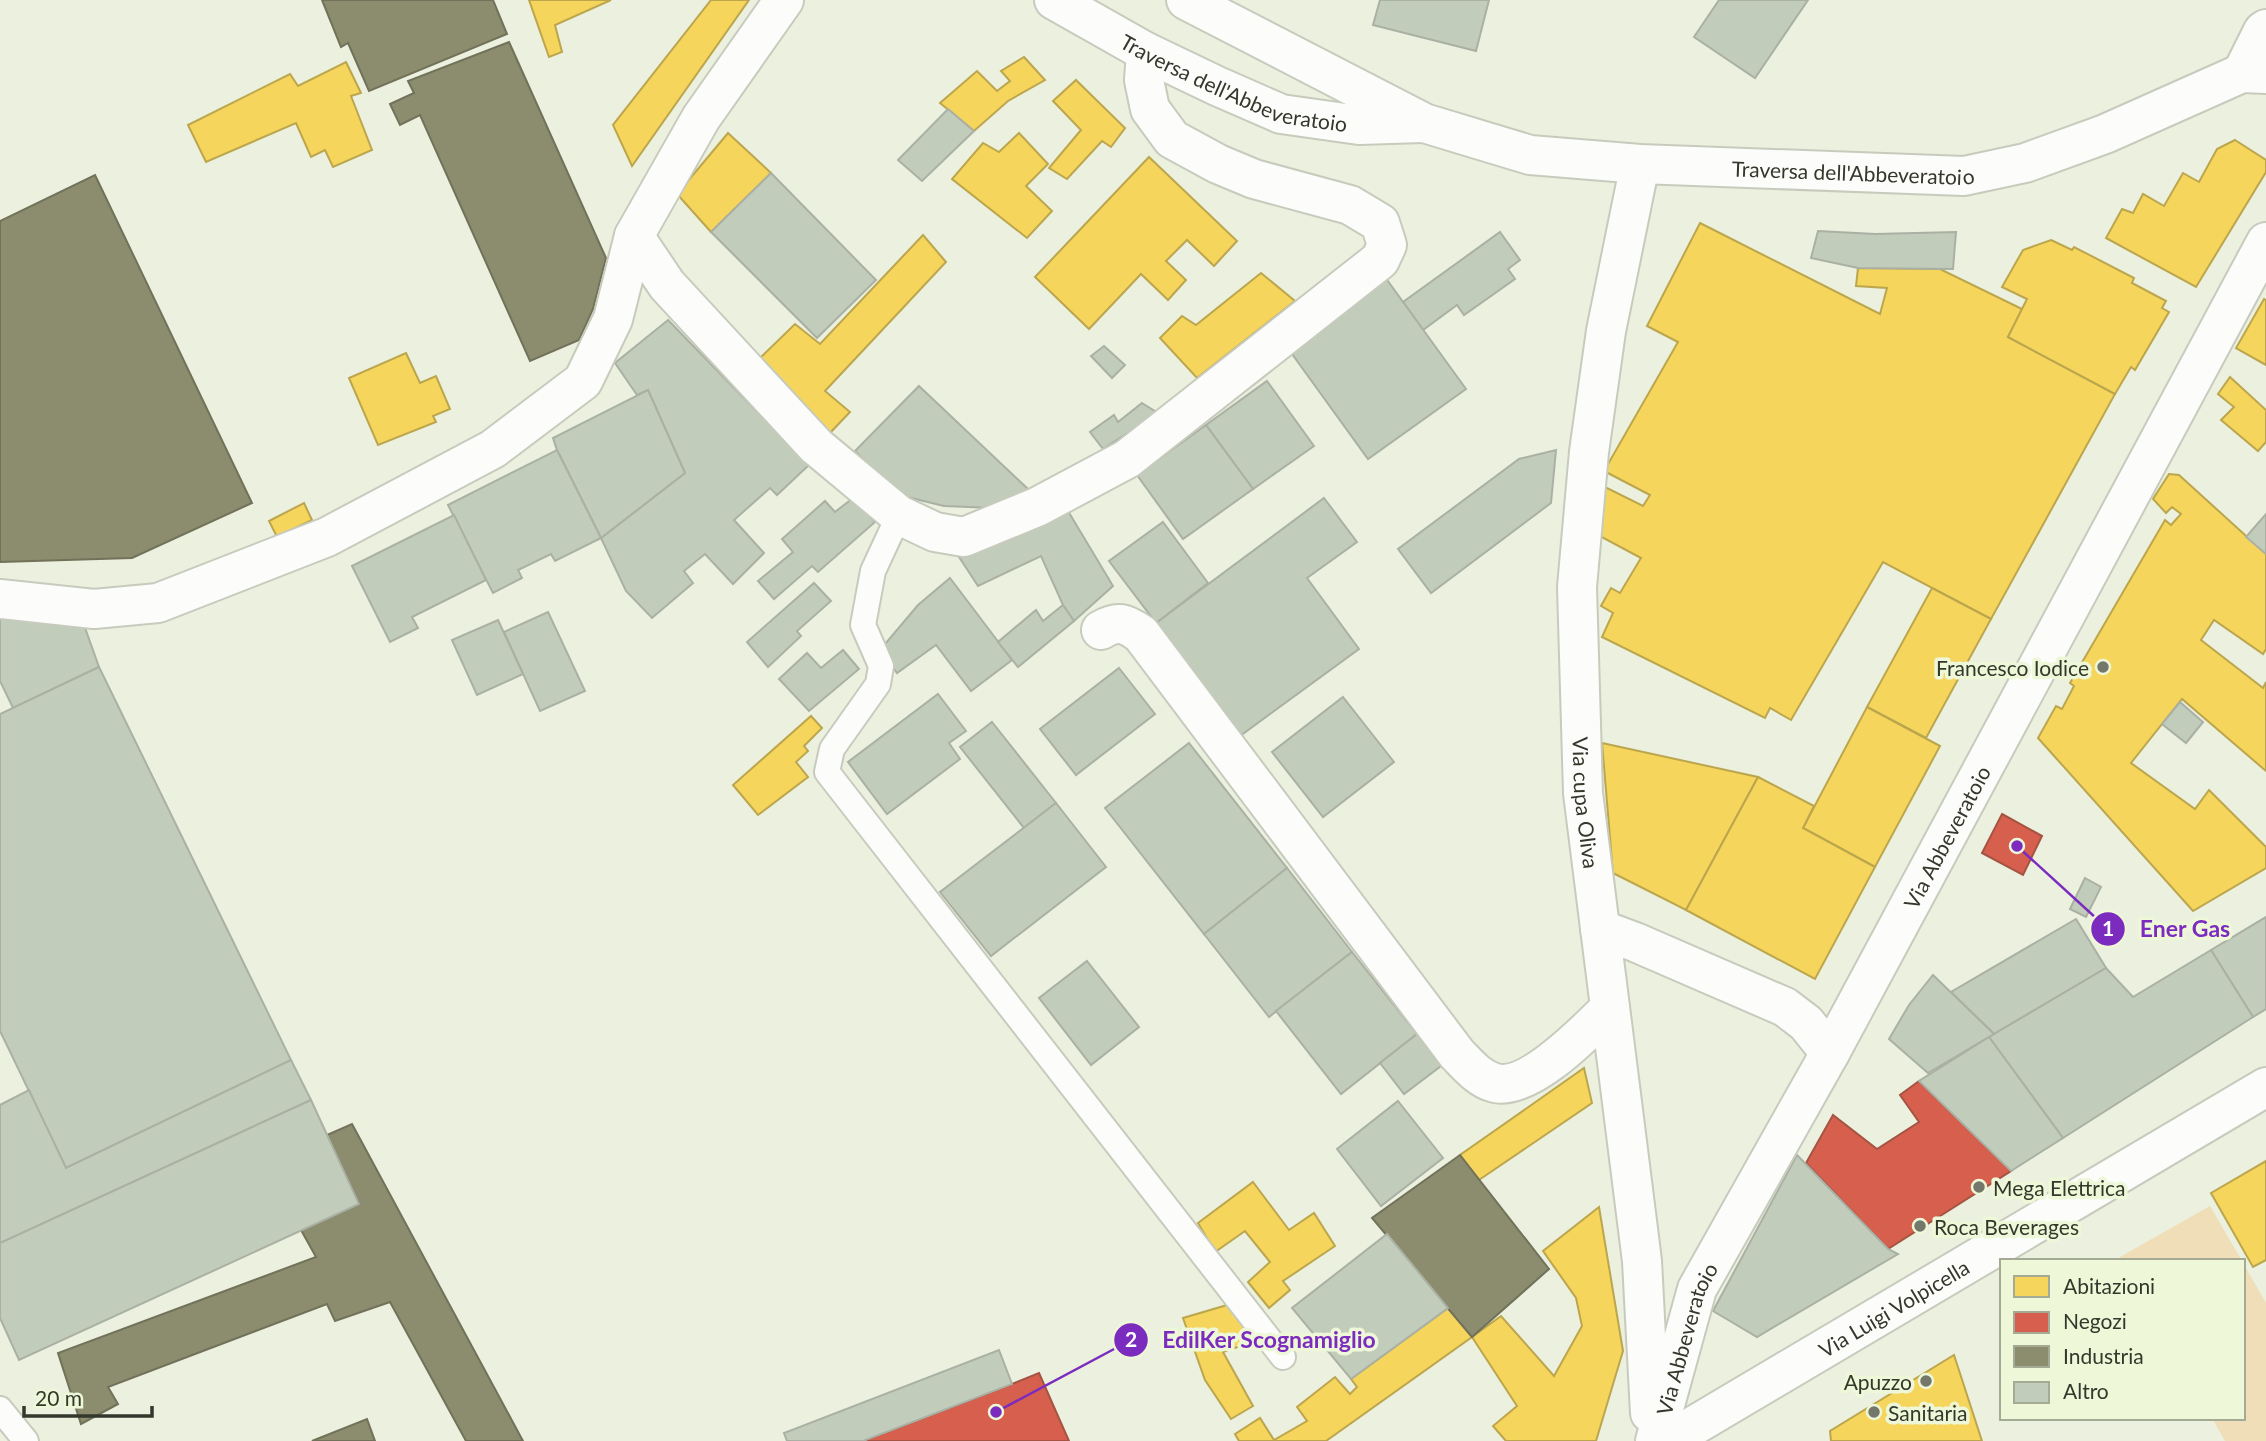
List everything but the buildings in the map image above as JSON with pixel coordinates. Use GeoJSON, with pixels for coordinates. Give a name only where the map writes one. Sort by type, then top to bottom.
{"type":"FeatureCollection","features":[{"type":"Feature","properties":{"kind":"street"},"geometry":{"type":"LineString","coordinates":[[0,599],[94,609],[158,603],[327,537],[493,449],[583,381],[613,319],[634,236],[701,118],[785,0]]}},
{"type":"Feature","properties":{"kind":"street","name":"Traversa dell'Abbeveratoio"},"geometry":{"type":"LineString","coordinates":[[1054,0],[1146,52],[1281,114],[1359,125],[1424,123]]}},
{"type":"Feature","properties":{"kind":"street","name":"Traversa dell'Abbeveratoio"},"geometry":{"type":"LineString","coordinates":[[1186,0],[1424,123],[1530,155],[1640,164],[1965,176],[2025,163],[2105,134],[2254,73]]}},
{"type":"Feature","properties":{"kind":"street"},"geometry":{"type":"LineString","coordinates":[[2254,73],[2263,31],[2266,29]]}},
{"type":"Feature","properties":{"kind":"street"},"geometry":{"type":"LineString","coordinates":[[634,236],[667,285],[816,446],[899,515],[934,532],[964,537],[1037,508],[1126,459],[1380,260],[1388,246],[1380,223],[1350,205],[1254,179],[1218,164],[1172,139],[1150,109],[1144,80],[1146,52]]}},
{"type":"Feature","properties":{"kind":"street","name":"Via cupa Oliva"},"geometry":{"type":"LineString","coordinates":[[1640,164],[1606,331],[1589,452],[1577,587],[1583,793],[1642,1261],[1654,1441]]}},
{"type":"Feature","properties":{"kind":"street","name":"Via Abbeveratoio"},"geometry":{"type":"LineString","coordinates":[[1654,1441],[1697,1289],[1830,1053],[2266,242]]}},
{"type":"Feature","properties":{"kind":"street"},"geometry":{"type":"LineString","coordinates":[[1101,630],[1111,624],[1126,624],[1140,634],[1457,1054],[1478,1075],[1493,1083],[1509,1085],[1535,1073],[1584,1034],[1610,1008]]}},
{"type":"Feature","properties":{"kind":"street"},"geometry":{"type":"LineString","coordinates":[[1600,929],[1786,1007],[1806,1023],[1830,1053]]}},
{"type":"Feature","properties":{"kind":"street","name":"Via Luigi Volpicella"},"geometry":{"type":"LineString","coordinates":[[1686,1437],[2266,1087]]}},
{"type":"Feature","properties":{"kind":"lane"},"geometry":{"type":"LineString","coordinates":[[899,515],[873,571],[863,625],[881,666],[878,684],[832,749],[827,772],[1283,1357]]}},
{"type":"Feature","properties":{"kind":"lane"},"geometry":{"type":"LineString","coordinates":[[0,1409],[26,1441]]}},
{"type":"Feature","properties":{"kind":"shaded area"},"geometry":{"type":"Polygon","coordinates":[[[2210,1206],[2241,1259],[2121,1259],[2120,1257],[2210,1206]]]}},
{"type":"Feature","properties":{"kind":"shaded area"},"geometry":{"type":"Polygon","coordinates":[[[2245,1266],[2266,1303],[2266,1441],[2225,1441],[2213,1420],[2245,1420],[2245,1266]]]}},
{"type":"Feature","properties":{"kind":"place","name":"Francesco Iodice"},"geometry":{"type":"Point","coordinates":[2103,667]}},
{"type":"Feature","properties":{"kind":"place","name":"Ener Gas"},"geometry":{"type":"Point","coordinates":[2017,846]}},
{"type":"Feature","properties":{"kind":"place","name":"Mega Elettrica"},"geometry":{"type":"Point","coordinates":[1979,1187]}},
{"type":"Feature","properties":{"kind":"place","name":"Roca Beverages"},"geometry":{"type":"Point","coordinates":[1920,1226]}},
{"type":"Feature","properties":{"kind":"place","name":"Apuzzo"},"geometry":{"type":"Point","coordinates":[1926,1381]}},
{"type":"Feature","properties":{"kind":"place","name":"EdilKer Scognamiglio"},"geometry":{"type":"Point","coordinates":[996,1412]}},
{"type":"Feature","properties":{"kind":"place","name":"Sanitaria"},"geometry":{"type":"Point","coordinates":[1874,1412]}}]}
